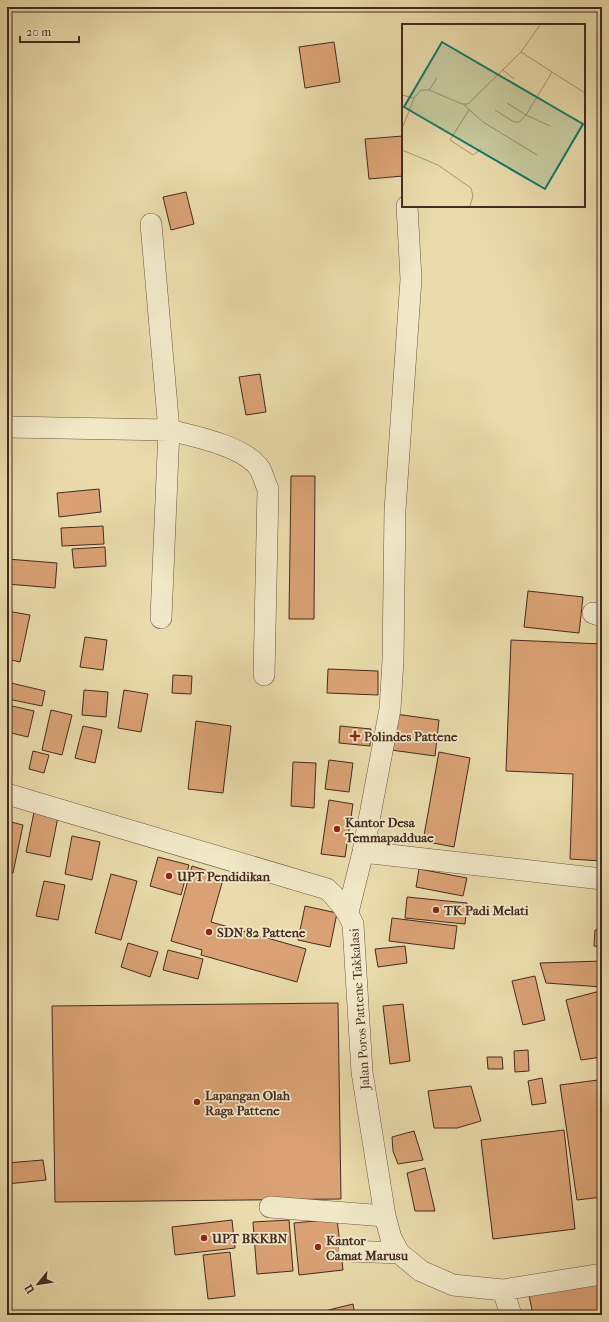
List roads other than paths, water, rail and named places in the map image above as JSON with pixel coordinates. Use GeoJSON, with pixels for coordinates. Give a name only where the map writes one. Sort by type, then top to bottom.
{"type":"FeatureCollection","features":[{"type":"Feature","properties":{"kind":"street"},"geometry":{"type":"LineString","coordinates":[[348,912],[363,852],[391,702],[395,510],[411,279],[407,207]]}},
{"type":"Feature","properties":{"kind":"street"},"geometry":{"type":"LineString","coordinates":[[151,224],[169,430],[161,618]]}},
{"type":"Feature","properties":{"kind":"street"},"geometry":{"type":"LineString","coordinates":[[7,427],[169,430],[220,445],[246,456],[260,468],[268,489],[264,675]]}},
{"type":"Feature","properties":{"kind":"street","name":"Jalan Poros Pattene Takkalasi"},"geometry":{"type":"LineString","coordinates":[[7,794],[327,889],[339,899],[348,912],[353,924],[362,1072],[384,1216],[391,1238],[399,1253],[421,1271],[453,1285],[503,1290],[602,1274]]}},
{"type":"Feature","properties":{"kind":"street"},"geometry":{"type":"LineString","coordinates":[[363,852],[602,879]]}},
{"type":"Feature","properties":{"kind":"street"},"geometry":{"type":"LineString","coordinates":[[270,1207],[384,1216]]}},
{"type":"Feature","properties":{"kind":"street"},"geometry":{"type":"LineString","coordinates":[[349,1252],[399,1253]]}},
{"type":"Feature","properties":{"kind":"street"},"geometry":{"type":"LineString","coordinates":[[503,1290],[511,1315]]}},
{"type":"Feature","properties":{"kind":"place","name":"Polindes Pattene"},"geometry":{"type":"Point","coordinates":[355,736]}},
{"type":"Feature","properties":{"kind":"place","name":"Kantor Desa Temmapadduae"},"geometry":{"type":"Point","coordinates":[337,829]}},
{"type":"Feature","properties":{"kind":"place","name":"UPT Pendidikan"},"geometry":{"type":"Point","coordinates":[169,876]}},
{"type":"Feature","properties":{"kind":"place","name":"TK Padi Melati"},"geometry":{"type":"Point","coordinates":[436,910]}},
{"type":"Feature","properties":{"kind":"place","name":"SDN 82 Pattene"},"geometry":{"type":"Point","coordinates":[209,932]}},
{"type":"Feature","properties":{"kind":"place","name":"Lapangan Olah Raga Pattene"},"geometry":{"type":"Point","coordinates":[197,1102]}},
{"type":"Feature","properties":{"kind":"place","name":"UPT BKKBN"},"geometry":{"type":"Point","coordinates":[204,1238]}},
{"type":"Feature","properties":{"kind":"place","name":"Kantor Camat Marusu"},"geometry":{"type":"Point","coordinates":[318,1247]}}]}
